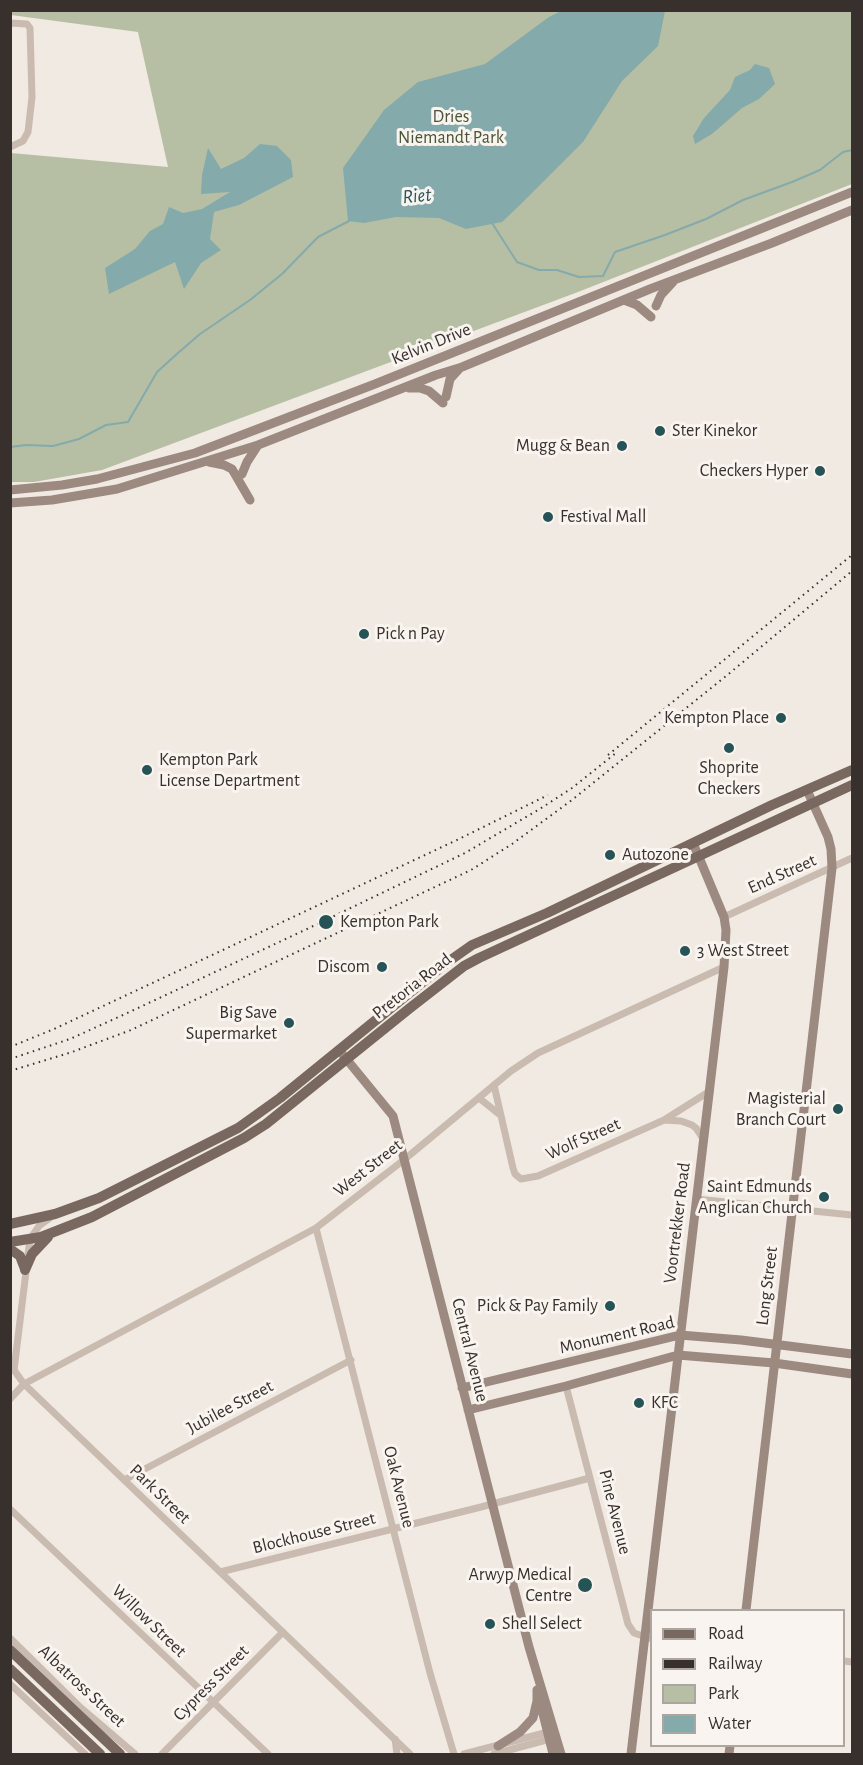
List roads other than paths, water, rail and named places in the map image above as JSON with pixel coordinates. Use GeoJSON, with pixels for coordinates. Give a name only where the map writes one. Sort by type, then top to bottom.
{"type":"FeatureCollection","features":[{"type":"Feature","properties":{"kind":"main road","name":"Pretoria Road"},"geometry":{"type":"LineString","coordinates":[[10,1242],[56,1232],[101,1213],[244,1138],[266,1124],[445,964],[472,945],[547,913],[852,770]]}},
{"type":"Feature","properties":{"kind":"main road","name":"Pretoria Road"},"geometry":{"type":"LineString","coordinates":[[10,1224],[55,1214],[124,1187],[238,1128],[464,966],[534,931],[852,785]]}},
{"type":"Feature","properties":{"kind":"main road"},"geometry":{"type":"LineString","coordinates":[[25,1270],[35,1250],[56,1232]]}},
{"type":"Feature","properties":{"kind":"main road"},"geometry":{"type":"LineString","coordinates":[[10,1249],[20,1256],[25,1270]]}},
{"type":"Feature","properties":{"kind":"main road"},"geometry":{"type":"LineString","coordinates":[[10,1650],[120,1755]]}},
{"type":"Feature","properties":{"kind":"main road"},"geometry":{"type":"LineString","coordinates":[[10,1669],[100,1755]]}},
{"type":"Feature","properties":{"kind":"street"},"geometry":{"type":"LineString","coordinates":[[10,23],[27,24],[30,27],[32,98],[28,132],[23,141],[11,147]]}},
{"type":"Feature","properties":{"kind":"street","name":"Kelvin Drive"},"geometry":{"type":"LineString","coordinates":[[10,490],[97,479],[195,453],[375,384],[852,192]]}},
{"type":"Feature","properties":{"kind":"street","name":"Kelvin Drive"},"geometry":{"type":"LineString","coordinates":[[10,503],[52,500],[117,489],[258,445],[462,367],[852,210]]}},
{"type":"Feature","properties":{"kind":"street"},"geometry":{"type":"LineString","coordinates":[[656,306],[661,294],[674,280]]}},
{"type":"Feature","properties":{"kind":"street"},"geometry":{"type":"LineString","coordinates":[[624,300],[637,305],[651,316]]}},
{"type":"Feature","properties":{"kind":"street"},"geometry":{"type":"LineString","coordinates":[[403,388],[420,388],[444,400],[450,379],[462,367]]}},
{"type":"Feature","properties":{"kind":"street"},"geometry":{"type":"LineString","coordinates":[[242,474],[258,445]]}},
{"type":"Feature","properties":{"kind":"street"},"geometry":{"type":"LineString","coordinates":[[207,462],[232,469],[250,501]]}},
{"type":"Feature","properties":{"kind":"street","name":"Long Street"},"geometry":{"type":"LineString","coordinates":[[746,1609],[832,868],[828,837],[807,790]]}},
{"type":"Feature","properties":{"kind":"street","name":"Voortrekker Road"},"geometry":{"type":"LineString","coordinates":[[651,1609],[680,1335],[724,967],[726,930],[724,917],[693,843]]}},
{"type":"Feature","properties":{"kind":"street","name":"End Street"},"geometry":{"type":"LineString","coordinates":[[724,917],[852,858]]}},
{"type":"Feature","properties":{"kind":"street","name":"West Street"},"geometry":{"type":"LineString","coordinates":[[10,1399],[24,1384],[316,1228],[405,1159],[511,1071],[537,1053],[724,967]]}},
{"type":"Feature","properties":{"kind":"street","name":"Central Avenue"},"geometry":{"type":"LineString","coordinates":[[343,1054],[393,1114],[536,1676],[545,1696],[553,1755]]}},
{"type":"Feature","properties":{"kind":"street"},"geometry":{"type":"LineString","coordinates":[[494,1085],[499,1114]]}},
{"type":"Feature","properties":{"kind":"street","name":"Wolf Street"},"geometry":{"type":"LineString","coordinates":[[499,1114],[514,1174],[521,1179],[538,1176],[664,1120],[710,1091]]}},
{"type":"Feature","properties":{"kind":"street"},"geometry":{"type":"LineString","coordinates":[[479,1098],[492,1106],[499,1114]]}},
{"type":"Feature","properties":{"kind":"street"},"geometry":{"type":"LineString","coordinates":[[664,1120],[686,1122],[692,1125],[704,1140]]}},
{"type":"Feature","properties":{"kind":"street"},"geometry":{"type":"LineString","coordinates":[[696,1199],[852,1215]]}},
{"type":"Feature","properties":{"kind":"street"},"geometry":{"type":"LineString","coordinates":[[30,1239],[39,1226],[55,1214]]}},
{"type":"Feature","properties":{"kind":"street","name":"Oak Avenue"},"geometry":{"type":"LineString","coordinates":[[316,1228],[430,1672],[454,1755]]}},
{"type":"Feature","properties":{"kind":"street","name":"Park Street"},"geometry":{"type":"LineString","coordinates":[[30,1239],[12,1370],[410,1755]]}},
{"type":"Feature","properties":{"kind":"street","name":"Monument Road"},"geometry":{"type":"LineString","coordinates":[[462,1388],[680,1335],[852,1354]]}},
{"type":"Feature","properties":{"kind":"street","name":"Monument Road"},"geometry":{"type":"LineString","coordinates":[[468,1410],[678,1355],[774,1362],[852,1374]]}},
{"type":"Feature","properties":{"kind":"street","name":"Jubilee Street"},"geometry":{"type":"LineString","coordinates":[[124,1480],[351,1360]]}},
{"type":"Feature","properties":{"kind":"street","name":"Pine Avenue"},"geometry":{"type":"LineString","coordinates":[[566,1386],[628,1624],[633,1634],[648,1639]]}},
{"type":"Feature","properties":{"kind":"street","name":"Blockhouse Street"},"geometry":{"type":"LineString","coordinates":[[220,1572],[590,1478]]}},
{"type":"Feature","properties":{"kind":"street","name":"Willow Street"},"geometry":{"type":"LineString","coordinates":[[10,1509],[268,1755]]}},
{"type":"Feature","properties":{"kind":"street","name":"Voortrekker Road"},"geometry":{"type":"LineString","coordinates":[[631,1755],[650,1620]]}},
{"type":"Feature","properties":{"kind":"street","name":"Cypress Street"},"geometry":{"type":"LineString","coordinates":[[162,1755],[283,1632]]}},
{"type":"Feature","properties":{"kind":"street","name":"Albatross Street"},"geometry":{"type":"LineString","coordinates":[[10,1638],[81,1708],[135,1755]]}},
{"type":"Feature","properties":{"kind":"street","name":"Central Avenue"},"geometry":{"type":"LineString","coordinates":[[536,1676],[537,1690],[552,1735]]}},
{"type":"Feature","properties":{"kind":"street"},"geometry":{"type":"LineString","coordinates":[[10,1684],[85,1755]]}},
{"type":"Feature","properties":{"kind":"street"},"geometry":{"type":"LineString","coordinates":[[496,1750],[520,1732],[532,1718],[537,1701],[537,1690]]}},
{"type":"Feature","properties":{"kind":"street"},"geometry":{"type":"LineString","coordinates":[[464,1755],[496,1750],[552,1735],[561,1755]]}},
{"type":"Feature","properties":{"kind":"street"},"geometry":{"type":"LineString","coordinates":[[394,1738],[397,1755]]}},
{"type":"Feature","properties":{"kind":"water"},"geometry":{"type":"Polygon","coordinates":[[[561,11],[665,11],[658,46],[622,81],[583,142],[523,202],[502,222],[466,229],[439,218],[396,217],[364,223],[348,221],[343,168],[384,110],[418,82],[485,64],[549,17],[561,11]]]}},
{"type":"Feature","properties":{"kind":"water"},"geometry":{"type":"Polygon","coordinates":[[[755,64],[769,68],[775,84],[759,99],[742,108],[712,134],[695,144],[693,136],[704,118],[730,90],[735,77],[750,70],[755,64]]]}},
{"type":"Feature","properties":{"kind":"water"},"geometry":{"type":"Polygon","coordinates":[[[260,144],[277,146],[291,160],[293,177],[239,205],[214,212],[210,239],[221,250],[201,263],[184,289],[175,262],[109,294],[105,268],[135,249],[150,231],[163,224],[169,207],[183,213],[202,209],[230,192],[201,194],[202,175],[208,148],[221,169],[244,158],[260,144]]]}},
{"type":"Feature","properties":{"kind":"waterway","name":"Riet"},"geometry":{"type":"LineString","coordinates":[[492,223],[517,262],[539,270],[557,270],[579,277],[603,276],[615,252],[706,219],[743,200],[820,170],[843,152],[852,150]]}},
{"type":"Feature","properties":{"kind":"waterway","name":"Riet"},"geometry":{"type":"LineString","coordinates":[[10,447],[53,446],[79,439],[106,425],[128,422],[157,372],[200,334],[250,300],[282,274],[318,237],[349,221]]}},
{"type":"Feature","properties":{"kind":"railway"},"geometry":{"type":"LineString","coordinates":[[608,755],[852,555]]}},
{"type":"Feature","properties":{"kind":"railway"},"geometry":{"type":"LineString","coordinates":[[10,1071],[72,1052],[131,1030],[471,870],[512,844],[572,800],[852,571]]}},
{"type":"Feature","properties":{"kind":"railway"},"geometry":{"type":"LineString","coordinates":[[10,1059],[70,1039],[465,853],[572,788],[616,753]]}},
{"type":"Feature","properties":{"kind":"railway"},"geometry":{"type":"LineString","coordinates":[[10,1047],[54,1029],[225,949],[548,795]]}},
{"type":"Feature","properties":{"kind":"place","name":"Ster Kinekor"},"geometry":{"type":"Point","coordinates":[660,431]}},
{"type":"Feature","properties":{"kind":"place","name":"Mugg & Bean"},"geometry":{"type":"Point","coordinates":[622,446]}},
{"type":"Feature","properties":{"kind":"place","name":"Checkers Hyper"},"geometry":{"type":"Point","coordinates":[820,471]}},
{"type":"Feature","properties":{"kind":"place","name":"Festival Mall"},"geometry":{"type":"Point","coordinates":[548,517]}},
{"type":"Feature","properties":{"kind":"place","name":"Pick n Pay"},"geometry":{"type":"Point","coordinates":[364,634]}},
{"type":"Feature","properties":{"kind":"place","name":"Kempton Place"},"geometry":{"type":"Point","coordinates":[781,718]}},
{"type":"Feature","properties":{"kind":"place","name":"Shoprite Checkers"},"geometry":{"type":"Point","coordinates":[729,748]}},
{"type":"Feature","properties":{"kind":"place","name":"Kempton Park License Department"},"geometry":{"type":"Point","coordinates":[147,770]}},
{"type":"Feature","properties":{"kind":"place","name":"Autozone"},"geometry":{"type":"Point","coordinates":[610,855]}},
{"type":"Feature","properties":{"kind":"place","name":"Kempton Park"},"geometry":{"type":"Point","coordinates":[326,922]}},
{"type":"Feature","properties":{"kind":"place","name":"3 West Street"},"geometry":{"type":"Point","coordinates":[685,951]}},
{"type":"Feature","properties":{"kind":"place","name":"Discom"},"geometry":{"type":"Point","coordinates":[382,967]}},
{"type":"Feature","properties":{"kind":"place","name":"Big Save Supermarket"},"geometry":{"type":"Point","coordinates":[289,1023]}},
{"type":"Feature","properties":{"kind":"place","name":"Magisterial Branch Court"},"geometry":{"type":"Point","coordinates":[838,1109]}},
{"type":"Feature","properties":{"kind":"place","name":"Saint Edmunds Anglican Church"},"geometry":{"type":"Point","coordinates":[824,1197]}},
{"type":"Feature","properties":{"kind":"place","name":"Pick & Pay Family"},"geometry":{"type":"Point","coordinates":[610,1306]}},
{"type":"Feature","properties":{"kind":"place","name":"KFC"},"geometry":{"type":"Point","coordinates":[639,1403]}},
{"type":"Feature","properties":{"kind":"place","name":"Arwyp Medical Centre"},"geometry":{"type":"Point","coordinates":[585,1585]}},
{"type":"Feature","properties":{"kind":"place","name":"Shell Select"},"geometry":{"type":"Point","coordinates":[490,1624]}},
{"type":"Feature","properties":{"kind":"park label","name":"Dries Niemandt Park"},"geometry":{"type":"Point","coordinates":[451,127]}}]}
